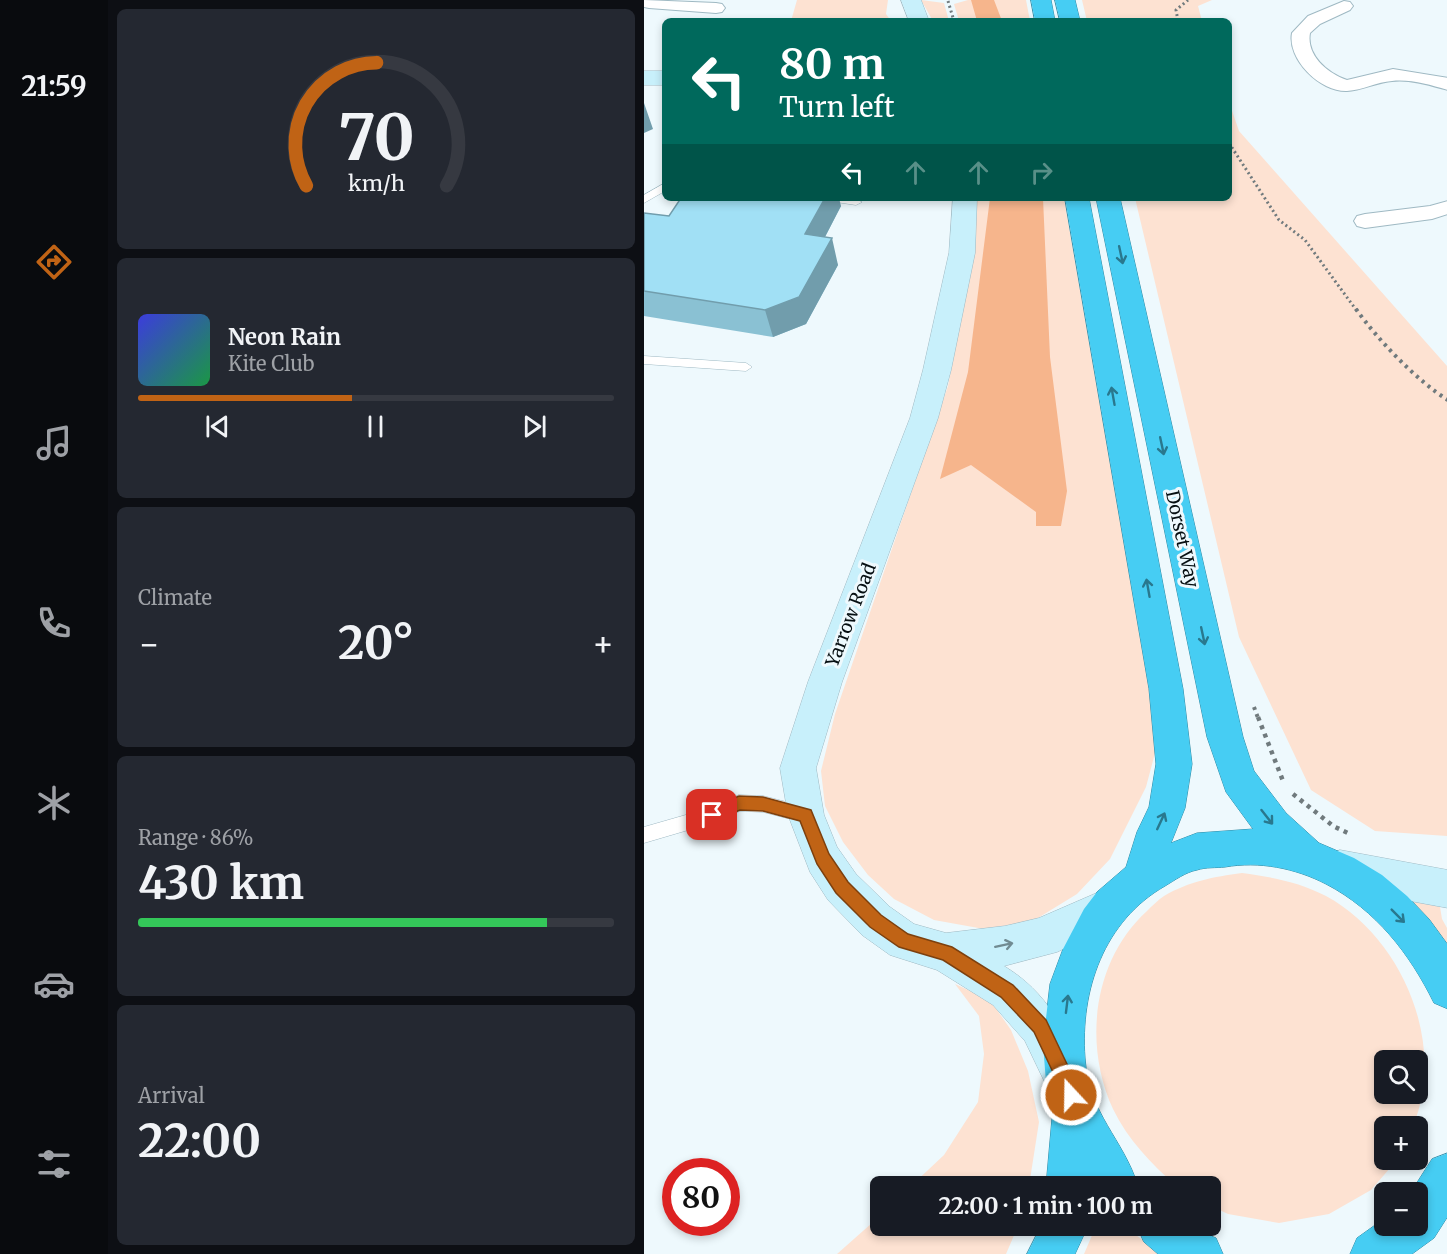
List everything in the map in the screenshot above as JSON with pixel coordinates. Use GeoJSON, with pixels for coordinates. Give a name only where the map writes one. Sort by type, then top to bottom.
{"type":"FeatureCollection","features":[{"type":"Feature","properties":{"kind":"highway"},"geometry":{"type":"LineString","coordinates":[[1041,0],[1044,18]]}},
{"type":"Feature","properties":{"kind":"highway"},"geometry":{"type":"LineString","coordinates":[[1065,0],[1069,18]]}},
{"type":"Feature","properties":{"kind":"highway"},"geometry":{"type":"LineString","coordinates":[[1078,201],[1166,689],[1174,764],[1167,808],[1156,831],[1142,877]]}},
{"type":"Feature","properties":{"kind":"highway","name":"Dorset Way"},"geometry":{"type":"LineString","coordinates":[[1109,201],[1225,737],[1239,780],[1273,825],[1331,853]]}},
{"type":"Feature","properties":{"kind":"highway"},"geometry":{"type":"LineString","coordinates":[[1068,1176],[1071,1095],[1063,1033],[1069,986],[1085,944],[1108,907],[1142,877],[1192,853],[1248,845],[1331,853],[1413,930],[1442,974],[1448,989]]}},
{"type":"Feature","properties":{"kind":"highway"},"geometry":{"type":"LineString","coordinates":[[1071,1095],[1111,1176]]}},
{"type":"Feature","properties":{"kind":"highway"},"geometry":{"type":"LineString","coordinates":[[1428,1206],[1448,1175]]}},
{"type":"Feature","properties":{"kind":"highway"},"geometry":{"type":"LineString","coordinates":[[1049,1254],[1059,1236]]}},
{"type":"Feature","properties":{"kind":"highway"},"geometry":{"type":"LineString","coordinates":[[1172,1236],[1189,1251],[1200,1254]]}},
{"type":"Feature","properties":{"kind":"highway"},"geometry":{"type":"LineString","coordinates":[[1373,1254],[1399,1236]]}},
{"type":"Feature","properties":{"kind":"street"},"geometry":{"type":"LineString","coordinates":[[644,0],[649,3],[715,10]]}},
{"type":"Feature","properties":{"kind":"street"},"geometry":{"type":"LineString","coordinates":[[911,0],[917,18]]}},
{"type":"Feature","properties":{"kind":"street"},"geometry":{"type":"LineString","coordinates":[[1342,3],[1312,22],[1301,32],[1299,46],[1306,60],[1320,72],[1345,86]]}},
{"type":"Feature","properties":{"kind":"street"},"geometry":{"type":"LineString","coordinates":[[1326,96],[1345,86],[1392,75],[1421,77],[1448,84]]}},
{"type":"Feature","properties":{"kind":"street"},"geometry":{"type":"LineString","coordinates":[[644,78],[662,78]]}},
{"type":"Feature","properties":{"kind":"street","name":"Yarrow Road"},"geometry":{"type":"LineString","coordinates":[[961,204],[962,253],[937,370],[924,418],[825,682],[798,768],[806,815],[823,859],[842,887],[876,921],[904,941],[946,953],[1007,991],[1040,1026],[1071,1095]]}},
{"type":"Feature","properties":{"kind":"street"},"geometry":{"type":"LineString","coordinates":[[1365,221],[1440,210],[1448,228]]}},
{"type":"Feature","properties":{"kind":"street"},"geometry":{"type":"LineString","coordinates":[[1331,853],[1448,889]]}},
{"type":"Feature","properties":{"kind":"street","name":"Yarrow Road"},"geometry":{"type":"LineString","coordinates":[[946,953],[988,949],[1040,938],[1076,924],[1108,907]]}},
{"type":"Feature","properties":{"kind":"lane"},"geometry":{"type":"LineString","coordinates":[[644,200],[662,188]]}},
{"type":"Feature","properties":{"kind":"lane"},"geometry":{"type":"LineString","coordinates":[[849,201],[856,202]]}},
{"type":"Feature","properties":{"kind":"lane"},"geometry":{"type":"LineString","coordinates":[[644,360],[746,367]]}},
{"type":"Feature","properties":{"kind":"lane"},"geometry":{"type":"LineString","coordinates":[[644,835],[712,815],[739,803],[763,804],[806,815]]}},
{"type":"Feature","properties":{"kind":"path"},"geometry":{"type":"LineString","coordinates":[[953,0],[946,1],[953,18]]}},
{"type":"Feature","properties":{"kind":"path"},"geometry":{"type":"LineString","coordinates":[[1177,18],[1176,10],[1188,0]]}},
{"type":"Feature","properties":{"kind":"path"},"geometry":{"type":"LineString","coordinates":[[1232,147],[1279,220],[1305,240],[1365,322],[1430,389],[1448,400]]}},
{"type":"Feature","properties":{"kind":"path"},"geometry":{"type":"LineString","coordinates":[[1252,702],[1286,788],[1333,826],[1331,853]]}},
{"type":"Feature","properties":{"kind":"shaded area"},"geometry":{"type":"Polygon","coordinates":[[[797,0],[888,0],[886,14],[889,18],[792,18],[797,0]]]}},
{"type":"Feature","properties":{"kind":"shaded area"},"geometry":{"type":"Polygon","coordinates":[[[921,0],[944,3],[948,18],[931,18],[921,0]]]}},
{"type":"Feature","properties":{"kind":"shaded area"},"geometry":{"type":"Polygon","coordinates":[[[968,0],[1026,0],[1029,18],[958,18],[954,4],[968,0]]]}},
{"type":"Feature","properties":{"kind":"shaded area"},"geometry":{"type":"Polygon","coordinates":[[[971,0],[994,0],[1001,18],[976,18],[971,0]]]}},
{"type":"Feature","properties":{"kind":"shaded area"},"geometry":{"type":"Polygon","coordinates":[[[1082,0],[1212,0],[1198,6],[1201,18],[1086,18],[1082,0]]]}},
{"type":"Feature","properties":{"kind":"shaded area"},"geometry":{"type":"Polygon","coordinates":[[[1232,111],[1239,131],[1447,366],[1447,836],[1375,831],[1311,790],[1239,637],[1136,201],[1232,201],[1232,111]]]}},
{"type":"Feature","properties":{"kind":"shaded area"},"geometry":{"type":"Polygon","coordinates":[[[976,201],[1065,201],[1155,719],[1155,753],[1146,787],[1110,859],[1077,894],[1033,921],[984,929],[934,920],[894,899],[868,875],[843,842],[825,806],[821,771],[835,714],[948,386],[968,283],[976,201]]]}},
{"type":"Feature","properties":{"kind":"shaded area"},"geometry":{"type":"Polygon","coordinates":[[[990,201],[1043,201],[1050,357],[1067,491],[1061,526],[1036,526],[1036,512],[971,465],[940,479],[968,372],[990,201]]]}},
{"type":"Feature","properties":{"kind":"shaded area"},"geometry":{"type":"Polygon","coordinates":[[[1242,873],[1275,878],[1326,896],[1353,915],[1377,938],[1396,966],[1411,996],[1421,1029],[1424,1050],[1374,1050],[1374,1104],[1419,1104],[1416,1116],[1374,1116],[1374,1170],[1388,1170],[1378,1182],[1374,1182],[1371,1190],[1329,1214],[1279,1223],[1221,1211],[1221,1176],[1166,1176],[1149,1160],[1126,1131],[1113,1109],[1104,1084],[1098,1058],[1096,1031],[1105,978],[1115,953],[1129,931],[1157,901],[1192,883],[1242,873]]]}},
{"type":"Feature","properties":{"kind":"shaded area"},"geometry":{"type":"Polygon","coordinates":[[[1401,899],[1440,907],[1442,919],[1447,928],[1448,957],[1401,899]]]}},
{"type":"Feature","properties":{"kind":"shaded area"},"geometry":{"type":"Polygon","coordinates":[[[955,984],[990,1000],[1011,1030],[1028,1071],[1039,1122],[1031,1176],[922,1176],[944,1155],[978,1102],[984,1054],[979,1016],[955,984]]]}},
{"type":"Feature","properties":{"kind":"shaded area"},"geometry":{"type":"Polygon","coordinates":[[[870,1225],[870,1236],[1014,1236],[1006,1254],[837,1254],[870,1225]]]}},
{"type":"Feature","properties":{"kind":"shaded area"},"geometry":{"type":"Polygon","coordinates":[[[1092,1236],[1137,1236],[1161,1254],[1084,1254],[1092,1236]]]}},
{"type":"Feature","properties":{"kind":"building"},"geometry":{"type":"Polygon","coordinates":[[[679,201],[823,201],[805,234],[832,238],[799,297],[765,310],[644,291],[644,213],[669,216],[679,201]]]}},
{"type":"Feature","properties":{"kind":"route"},"geometry":{"type":"LineString","coordinates":[[712,815],[739,803],[763,804],[806,815],[823,859],[842,887],[876,921],[904,941],[946,953],[1007,991],[1040,1026],[1068,1083],[1071,1095]]}}]}
